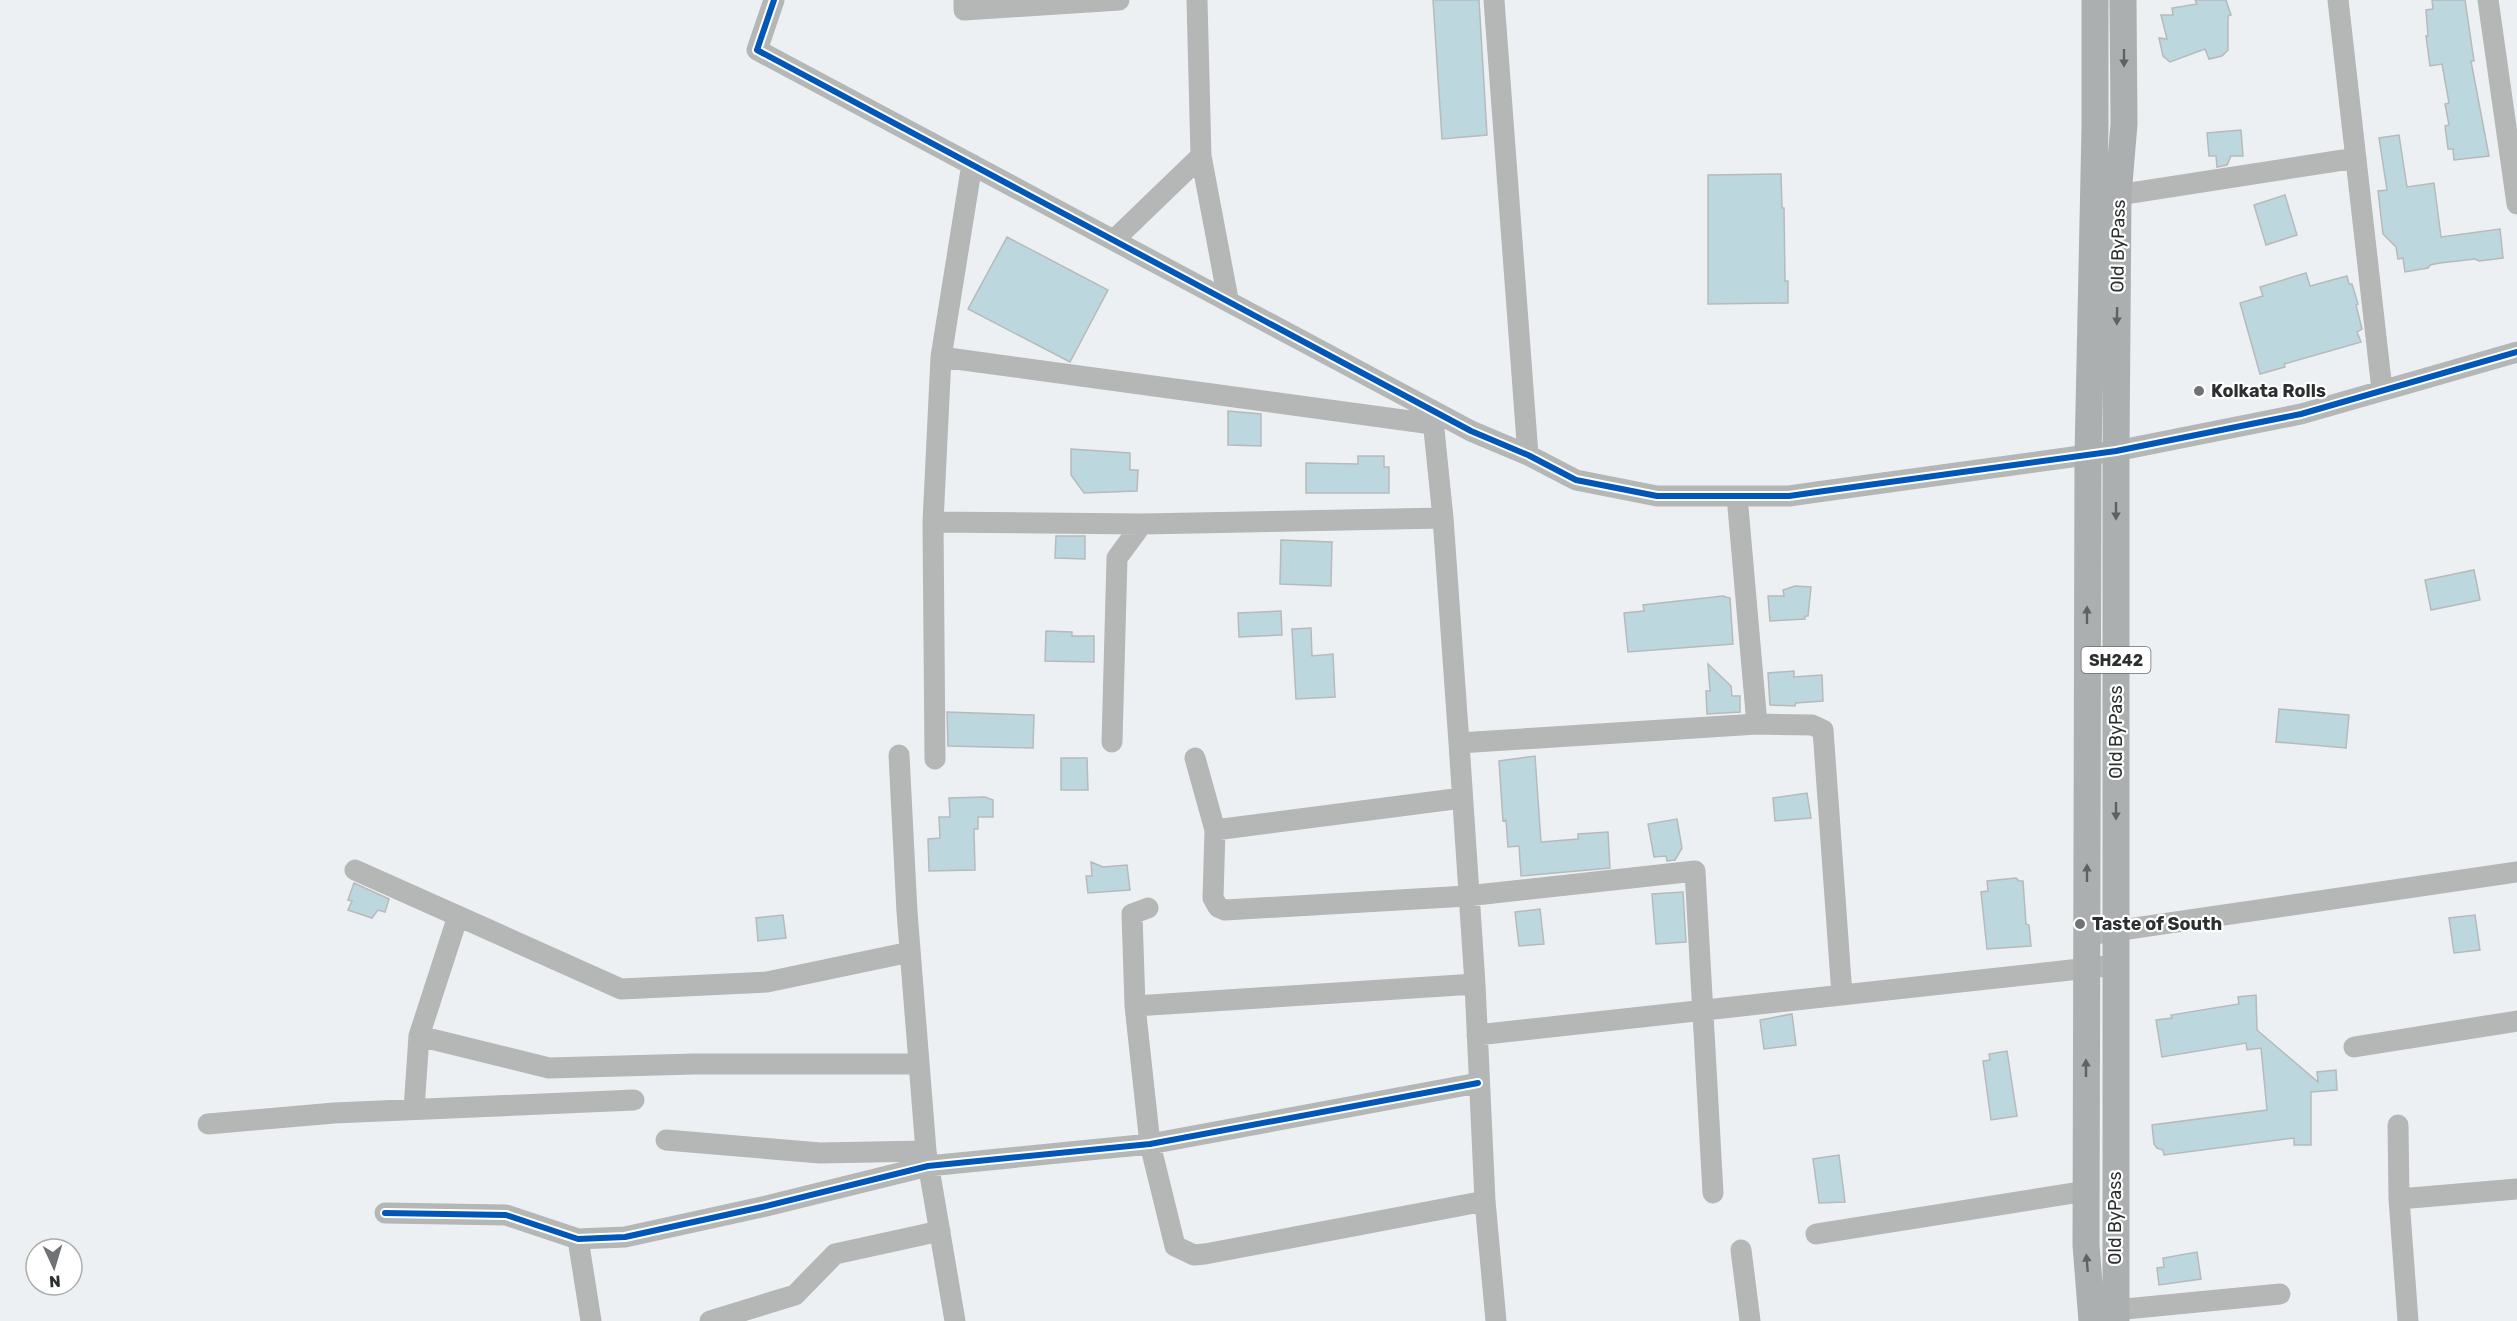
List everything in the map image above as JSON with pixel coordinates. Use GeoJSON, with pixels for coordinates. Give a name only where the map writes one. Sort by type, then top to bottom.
{"type":"FeatureCollection","features":[{"type":"Feature","properties":{"kind":"main road"},"geometry":{"type":"LineString","coordinates":[[2095,0],[2095,128],[2088,455],[2086,1245],[2108,1318]]}},
{"type":"Feature","properties":{"kind":"main road","name":"Old ByPass"},"geometry":{"type":"LineString","coordinates":[[2108,1318],[2116,965],[2116,451],[2118,195],[2124,124],[2123,0]]}},
{"type":"Feature","properties":{"kind":"main road"},"geometry":{"type":"LineString","coordinates":[[2095,128],[2124,124]]}},
{"type":"Feature","properties":{"kind":"street"},"geometry":{"type":"LineString","coordinates":[[774,0],[757,50],[1228,300],[1432,417],[1528,455],[1576,480],[1657,496],[1790,496],[2116,451],[2301,414],[2517,352]]}},
{"type":"Feature","properties":{"kind":"street"},"geometry":{"type":"LineString","coordinates":[[964,0],[964,10],[1119,0]]}},
{"type":"Feature","properties":{"kind":"street"},"geometry":{"type":"LineString","coordinates":[[1197,0],[1201,156],[1228,300]]}},
{"type":"Feature","properties":{"kind":"street"},"geometry":{"type":"LineString","coordinates":[[1494,0],[1528,455]]}},
{"type":"Feature","properties":{"kind":"street"},"geometry":{"type":"LineString","coordinates":[[2338,0],[2382,390]]}},
{"type":"Feature","properties":{"kind":"street"},"geometry":{"type":"LineString","coordinates":[[2488,0],[2517,204]]}},
{"type":"Feature","properties":{"kind":"street"},"geometry":{"type":"LineString","coordinates":[[1115,239],[1201,156]]}},
{"type":"Feature","properties":{"kind":"street"},"geometry":{"type":"LineString","coordinates":[[2118,195],[2356,158]]}},
{"type":"Feature","properties":{"kind":"street"},"geometry":{"type":"LineString","coordinates":[[935,759],[933,522],[941,357],[972,164]]}},
{"type":"Feature","properties":{"kind":"street"},"geometry":{"type":"LineString","coordinates":[[941,357],[1432,417]]}},
{"type":"Feature","properties":{"kind":"street"},"geometry":{"type":"LineString","coordinates":[[1432,417],[1443,518],[1459,743],[1467,896],[1475,984],[1485,1201],[1496,1321]]}},
{"type":"Feature","properties":{"kind":"street"},"geometry":{"type":"LineString","coordinates":[[1737,496],[1757,724]]}},
{"type":"Feature","properties":{"kind":"street"},"geometry":{"type":"LineString","coordinates":[[933,522],[1142,524],[1443,518]]}},
{"type":"Feature","properties":{"kind":"street"},"geometry":{"type":"LineString","coordinates":[[1112,742],[1117,558],[1142,524]]}},
{"type":"Feature","properties":{"kind":"street"},"geometry":{"type":"LineString","coordinates":[[1459,743],[1757,724],[1812,725],[1823,730],[1842,995]]}},
{"type":"Feature","properties":{"kind":"street"},"geometry":{"type":"LineString","coordinates":[[899,755],[910,952],[927,1159],[956,1321]]}},
{"type":"Feature","properties":{"kind":"street"},"geometry":{"type":"LineString","coordinates":[[1195,758],[1215,830],[1213,898],[1218,907],[1225,910],[1467,896],[1695,871],[1713,1193]]}},
{"type":"Feature","properties":{"kind":"street"},"geometry":{"type":"LineString","coordinates":[[1215,830],[1462,798]]}},
{"type":"Feature","properties":{"kind":"street"},"geometry":{"type":"LineString","coordinates":[[355,870],[621,989],[766,982],[910,952]]}},
{"type":"Feature","properties":{"kind":"street"},"geometry":{"type":"LineString","coordinates":[[2086,935],[2517,872]]}},
{"type":"Feature","properties":{"kind":"street"},"geometry":{"type":"LineString","coordinates":[[1148,908],[1132,914],[1135,1006],[1150,1144],[1175,1246],[1194,1255],[1485,1201]]}},
{"type":"Feature","properties":{"kind":"street"},"geometry":{"type":"LineString","coordinates":[[414,1109],[419,1036],[458,916]]}},
{"type":"Feature","properties":{"kind":"street"},"geometry":{"type":"LineString","coordinates":[[1477,1035],[2116,965]]}},
{"type":"Feature","properties":{"kind":"street"},"geometry":{"type":"LineString","coordinates":[[1135,1006],[1475,984]]}},
{"type":"Feature","properties":{"kind":"street"},"geometry":{"type":"LineString","coordinates":[[2354,1047],[2517,1021]]}},
{"type":"Feature","properties":{"kind":"street"},"geometry":{"type":"LineString","coordinates":[[419,1036],[549,1068],[694,1064],[918,1064]]}},
{"type":"Feature","properties":{"kind":"street"},"geometry":{"type":"LineString","coordinates":[[666,1140],[927,1159],[1150,1144],[1478,1083]]}},
{"type":"Feature","properties":{"kind":"street"},"geometry":{"type":"LineString","coordinates":[[208,1124],[414,1109],[634,1100]]}},
{"type":"Feature","properties":{"kind":"street"},"geometry":{"type":"LineString","coordinates":[[2398,1125],[2399,1199],[2408,1321]]}},
{"type":"Feature","properties":{"kind":"street"},"geometry":{"type":"LineString","coordinates":[[385,1213],[506,1215],[578,1239],[625,1237],[762,1207],[927,1159]]}},
{"type":"Feature","properties":{"kind":"street"},"geometry":{"type":"LineString","coordinates":[[2399,1199],[2517,1189]]}},
{"type":"Feature","properties":{"kind":"street"},"geometry":{"type":"LineString","coordinates":[[1816,1234],[2086,1191]]}},
{"type":"Feature","properties":{"kind":"street"},"geometry":{"type":"LineString","coordinates":[[710,1321],[795,1295],[835,1254],[940,1231]]}},
{"type":"Feature","properties":{"kind":"street"},"geometry":{"type":"LineString","coordinates":[[578,1239],[591,1321]]}},
{"type":"Feature","properties":{"kind":"street"},"geometry":{"type":"LineString","coordinates":[[1741,1250],[1750,1321]]}},
{"type":"Feature","properties":{"kind":"street"},"geometry":{"type":"LineString","coordinates":[[2108,1318],[2280,1294]]}},
{"type":"Feature","properties":{"kind":"building"},"geometry":{"type":"Polygon","coordinates":[[[1433,0],[1479,0],[1487,135],[1442,139],[1433,0]]]}},
{"type":"Feature","properties":{"kind":"building"},"geometry":{"type":"Polygon","coordinates":[[[2195,0],[2226,0],[2231,15],[2228,16],[2228,50],[2222,56],[2209,59],[2205,49],[2170,62],[2163,56],[2159,38],[2167,39],[2161,15],[2173,15],[2172,8],[2197,4],[2195,0]]]}},
{"type":"Feature","properties":{"kind":"building"},"geometry":{"type":"Polygon","coordinates":[[[2432,0],[2465,0],[2474,61],[2471,61],[2489,156],[2454,160],[2453,149],[2448,149],[2445,126],[2449,125],[2445,104],[2449,103],[2442,64],[2430,66],[2426,36],[2428,36],[2426,10],[2433,9],[2432,0]]]}},
{"type":"Feature","properties":{"kind":"building"},"geometry":{"type":"Polygon","coordinates":[[[2241,130],[2243,156],[2231,156],[2227,165],[2217,167],[2216,156],[2209,156],[2207,133],[2241,130]]]}},
{"type":"Feature","properties":{"kind":"building"},"geometry":{"type":"Polygon","coordinates":[[[2399,135],[2407,187],[2434,183],[2441,237],[2500,229],[2503,258],[2440,263],[2430,265],[2428,268],[2405,272],[2403,258],[2398,259],[2396,247],[2383,234],[2378,191],[2387,190],[2379,138],[2399,135]]]}},
{"type":"Feature","properties":{"kind":"building"},"geometry":{"type":"Polygon","coordinates":[[[1781,174],[1785,281],[1788,281],[1788,303],[1708,304],[1708,175],[1781,174]]]}},
{"type":"Feature","properties":{"kind":"building"},"geometry":{"type":"Polygon","coordinates":[[[2285,195],[2297,235],[2266,245],[2254,205],[2285,195]]]}},
{"type":"Feature","properties":{"kind":"building"},"geometry":{"type":"Polygon","coordinates":[[[1007,237],[1108,290],[1070,362],[968,309],[1007,237]]]}},
{"type":"Feature","properties":{"kind":"building"},"geometry":{"type":"Polygon","coordinates":[[[2306,273],[2310,286],[2347,276],[2358,304],[2356,305],[2362,329],[2357,332],[2361,342],[2284,364],[2285,367],[2260,374],[2240,303],[2263,296],[2260,287],[2306,273]]]}},
{"type":"Feature","properties":{"kind":"building"},"geometry":{"type":"Polygon","coordinates":[[[1228,411],[1261,414],[1261,446],[1228,445],[1228,411]]]}},
{"type":"Feature","properties":{"kind":"building"},"geometry":{"type":"Polygon","coordinates":[[[1071,449],[1130,453],[1130,470],[1138,470],[1137,491],[1084,493],[1071,475],[1071,449]]]}},
{"type":"Feature","properties":{"kind":"building"},"geometry":{"type":"Polygon","coordinates":[[[1358,456],[1384,456],[1384,467],[1389,467],[1389,493],[1306,493],[1306,463],[1358,464],[1358,456]]]}},
{"type":"Feature","properties":{"kind":"building"},"geometry":{"type":"Polygon","coordinates":[[[1056,536],[1085,536],[1085,559],[1055,558],[1056,536]]]}},
{"type":"Feature","properties":{"kind":"building"},"geometry":{"type":"Polygon","coordinates":[[[1281,540],[1332,542],[1331,586],[1280,584],[1281,540]]]}},
{"type":"Feature","properties":{"kind":"building"},"geometry":{"type":"Polygon","coordinates":[[[2474,570],[2480,600],[2431,610],[2425,580],[2474,570]]]}},
{"type":"Feature","properties":{"kind":"building"},"geometry":{"type":"Polygon","coordinates":[[[1795,586],[1811,587],[1808,616],[1805,616],[1805,619],[1770,621],[1768,596],[1784,596],[1783,590],[1795,586]]]}},
{"type":"Feature","properties":{"kind":"building"},"geometry":{"type":"Polygon","coordinates":[[[1723,596],[1730,598],[1733,644],[1628,652],[1624,613],[1644,611],[1643,605],[1723,596]]]}},
{"type":"Feature","properties":{"kind":"building"},"geometry":{"type":"Polygon","coordinates":[[[1281,611],[1282,635],[1239,637],[1238,613],[1281,611]]]}},
{"type":"Feature","properties":{"kind":"building"},"geometry":{"type":"Polygon","coordinates":[[[1311,628],[1312,656],[1333,654],[1335,697],[1296,699],[1292,629],[1311,628]]]}},
{"type":"Feature","properties":{"kind":"building"},"geometry":{"type":"Polygon","coordinates":[[[1046,631],[1072,632],[1072,636],[1094,636],[1094,662],[1045,661],[1046,631]]]}},
{"type":"Feature","properties":{"kind":"building"},"geometry":{"type":"Polygon","coordinates":[[[1708,664],[1731,686],[1732,696],[1740,696],[1740,712],[1707,714],[1706,691],[1710,691],[1708,664]]]}},
{"type":"Feature","properties":{"kind":"building"},"geometry":{"type":"Polygon","coordinates":[[[1794,671],[1794,677],[1822,675],[1823,701],[1796,703],[1795,706],[1770,705],[1768,673],[1794,671]]]}},
{"type":"Feature","properties":{"kind":"building"},"geometry":{"type":"Polygon","coordinates":[[[2279,709],[2349,715],[2346,748],[2276,742],[2279,709]]]}},
{"type":"Feature","properties":{"kind":"building"},"geometry":{"type":"Polygon","coordinates":[[[947,712],[1034,715],[1033,748],[948,746],[947,712]]]}},
{"type":"Feature","properties":{"kind":"building"},"geometry":{"type":"Polygon","coordinates":[[[1535,756],[1541,842],[1578,839],[1578,834],[1608,832],[1610,868],[1521,876],[1519,846],[1508,847],[1506,820],[1503,821],[1499,761],[1535,756]]]}},
{"type":"Feature","properties":{"kind":"building"},"geometry":{"type":"Polygon","coordinates":[[[1061,758],[1087,758],[1088,790],[1061,790],[1061,758]]]}},
{"type":"Feature","properties":{"kind":"building"},"geometry":{"type":"Polygon","coordinates":[[[1807,793],[1811,818],[1775,821],[1773,798],[1807,793]]]}},
{"type":"Feature","properties":{"kind":"building"},"geometry":{"type":"Polygon","coordinates":[[[985,797],[993,800],[993,817],[978,817],[978,829],[974,829],[975,870],[929,871],[928,839],[940,838],[939,817],[950,817],[949,798],[985,797]]]}},
{"type":"Feature","properties":{"kind":"building"},"geometry":{"type":"Polygon","coordinates":[[[1677,819],[1682,848],[1675,860],[1667,861],[1666,856],[1654,857],[1648,824],[1677,819]]]}},
{"type":"Feature","properties":{"kind":"building"},"geometry":{"type":"Polygon","coordinates":[[[1091,862],[1103,867],[1127,865],[1130,890],[1088,893],[1086,876],[1092,876],[1091,862]]]}},
{"type":"Feature","properties":{"kind":"building"},"geometry":{"type":"Polygon","coordinates":[[[2016,878],[2023,881],[2026,924],[2029,925],[2031,946],[1987,949],[1981,892],[1988,891],[1987,881],[2016,878]]]}},
{"type":"Feature","properties":{"kind":"building"},"geometry":{"type":"Polygon","coordinates":[[[354,883],[389,899],[385,912],[378,910],[372,918],[348,910],[352,901],[348,900],[354,883]]]}},
{"type":"Feature","properties":{"kind":"building"},"geometry":{"type":"Polygon","coordinates":[[[1683,892],[1686,942],[1656,944],[1652,894],[1683,892]]]}},
{"type":"Feature","properties":{"kind":"building"},"geometry":{"type":"Polygon","coordinates":[[[1540,909],[1544,944],[1519,946],[1515,912],[1540,909]]]}},
{"type":"Feature","properties":{"kind":"building"},"geometry":{"type":"Polygon","coordinates":[[[783,915],[786,938],[758,941],[756,918],[783,915]]]}},
{"type":"Feature","properties":{"kind":"building"},"geometry":{"type":"Polygon","coordinates":[[[2475,915],[2480,950],[2454,953],[2449,918],[2475,915]]]}},
{"type":"Feature","properties":{"kind":"building"},"geometry":{"type":"Polygon","coordinates":[[[2256,995],[2257,1030],[2318,1082],[2317,1072],[2336,1070],[2337,1090],[2311,1092],[2311,1145],[2294,1145],[2294,1138],[2164,1155],[2163,1150],[2154,1144],[2152,1125],[2267,1110],[2261,1048],[2247,1050],[2246,1043],[2162,1057],[2156,1020],[2172,1018],[2171,1015],[2239,1004],[2238,997],[2256,995]]]}},
{"type":"Feature","properties":{"kind":"building"},"geometry":{"type":"Polygon","coordinates":[[[1792,1014],[1796,1045],[1764,1049],[1760,1020],[1792,1014]]]}},
{"type":"Feature","properties":{"kind":"building"},"geometry":{"type":"Polygon","coordinates":[[[2007,1051],[2017,1116],[1991,1120],[1983,1061],[1990,1060],[1989,1054],[2007,1051]]]}},
{"type":"Feature","properties":{"kind":"building"},"geometry":{"type":"Polygon","coordinates":[[[1839,1155],[1845,1202],[1819,1203],[1813,1159],[1839,1155]]]}},
{"type":"Feature","properties":{"kind":"building"},"geometry":{"type":"Polygon","coordinates":[[[2197,1252],[2201,1279],[2159,1285],[2157,1268],[2164,1267],[2163,1258],[2197,1252]]]}},
{"type":"Feature","properties":{"kind":"cycle path"},"geometry":{"type":"LineString","coordinates":[[774,0],[757,50],[1471,431],[1528,455],[1576,480],[1657,496],[1789,496],[2116,451],[2301,414],[2517,352]]}},
{"type":"Feature","properties":{"kind":"cycle path"},"geometry":{"type":"LineString","coordinates":[[385,1213],[506,1215],[578,1239],[625,1237],[762,1207],[928,1166],[1150,1144],[1478,1083]]}},
{"type":"Feature","properties":{"kind":"place","name":"Kolkata Rolls"},"geometry":{"type":"Point","coordinates":[2199,391]}},
{"type":"Feature","properties":{"kind":"place","name":"Taste of South"},"geometry":{"type":"Point","coordinates":[2080,924]}}]}
